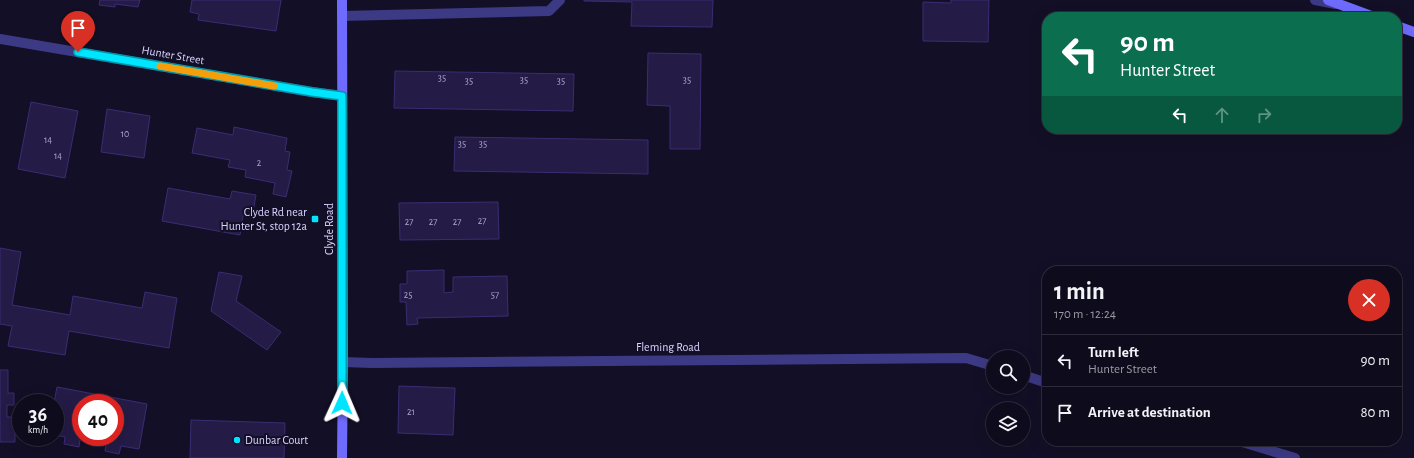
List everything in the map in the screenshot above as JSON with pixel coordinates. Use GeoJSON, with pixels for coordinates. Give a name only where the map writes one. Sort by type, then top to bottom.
{"type":"FeatureCollection","features":[{"type":"Feature","properties":{"kind":"street","name":"Clyde Road"},"geometry":{"type":"LineString","coordinates":[[342,0],[342,458]]}},
{"type":"Feature","properties":{"kind":"street"},"geometry":{"type":"LineString","coordinates":[[342,16],[548,11],[560,0]]}},
{"type":"Feature","properties":{"kind":"street"},"geometry":{"type":"LineString","coordinates":[[1315,0],[1340,5]]}},
{"type":"Feature","properties":{"kind":"street"},"geometry":{"type":"LineString","coordinates":[[1328,0],[1360,12]]}},
{"type":"Feature","properties":{"kind":"street"},"geometry":{"type":"LineString","coordinates":[[1402,28],[1414,32]]}},
{"type":"Feature","properties":{"kind":"street","name":"Hunter Street"},"geometry":{"type":"LineString","coordinates":[[0,39],[342,96]]}},
{"type":"Feature","properties":{"kind":"street","name":"Fleming Road"},"geometry":{"type":"LineString","coordinates":[[343,362],[966,358],[986,364]]}},
{"type":"Feature","properties":{"kind":"street"},"geometry":{"type":"LineString","coordinates":[[1030,377],[1042,381]]}},
{"type":"Feature","properties":{"kind":"street"},"geometry":{"type":"LineString","coordinates":[[1255,446],[1295,458]]}},
{"type":"Feature","properties":{"kind":"building"},"geometry":{"type":"Polygon","coordinates":[[[100,0],[140,0],[138,7],[115,4],[115,7],[99,5],[100,0]]]}},
{"type":"Feature","properties":{"kind":"building"},"geometry":{"type":"Polygon","coordinates":[[[192,0],[281,0],[276,31],[198,20],[199,14],[190,12],[192,0]]]}},
{"type":"Feature","properties":{"kind":"building"},"geometry":{"type":"Polygon","coordinates":[[[584,0],[713,0],[712,27],[631,26],[632,2],[584,0]]]}},
{"type":"Feature","properties":{"kind":"building"},"geometry":{"type":"Polygon","coordinates":[[[951,0],[989,0],[988,42],[923,41],[923,2],[951,3],[951,0]]]}},
{"type":"Feature","properties":{"kind":"building"},"geometry":{"type":"Polygon","coordinates":[[[648,53],[701,54],[700,149],[670,149],[670,106],[647,105],[648,53]]]}},
{"type":"Feature","properties":{"kind":"building"},"geometry":{"type":"Polygon","coordinates":[[[395,71],[574,74],[573,111],[394,108],[395,71]]]}},
{"type":"Feature","properties":{"kind":"building"},"geometry":{"type":"Polygon","coordinates":[[[31,102],[78,111],[65,178],[18,169],[31,102]]]}},
{"type":"Feature","properties":{"kind":"building"},"geometry":{"type":"Polygon","coordinates":[[[107,109],[150,116],[144,158],[101,152],[107,109]]]}},
{"type":"Feature","properties":{"kind":"building"},"geometry":{"type":"Polygon","coordinates":[[[234,127],[287,138],[285,151],[290,152],[287,170],[292,171],[286,197],[273,194],[275,183],[245,177],[246,170],[228,167],[230,160],[192,153],[197,128],[233,135],[234,127]]]}},
{"type":"Feature","properties":{"kind":"building"},"geometry":{"type":"Polygon","coordinates":[[[455,137],[648,140],[648,174],[454,171],[455,137]]]}},
{"type":"Feature","properties":{"kind":"building"},"geometry":{"type":"Polygon","coordinates":[[[168,188],[230,199],[232,191],[256,195],[253,212],[244,210],[240,235],[162,221],[168,188]]]}},
{"type":"Feature","properties":{"kind":"building"},"geometry":{"type":"Polygon","coordinates":[[[498,202],[499,239],[400,240],[399,203],[498,202]]]}},
{"type":"Feature","properties":{"kind":"building"},"geometry":{"type":"Polygon","coordinates":[[[0,248],[21,252],[12,305],[70,315],[73,296],[142,308],[145,292],[177,298],[169,348],[69,331],[65,355],[8,346],[12,326],[0,324],[0,248]]]}},
{"type":"Feature","properties":{"kind":"building"},"geometry":{"type":"Polygon","coordinates":[[[444,270],[444,293],[453,292],[453,277],[507,276],[508,316],[417,318],[418,324],[407,325],[406,302],[400,302],[400,284],[407,284],[407,271],[444,270]]]}},
{"type":"Feature","properties":{"kind":"building"},"geometry":{"type":"Polygon","coordinates":[[[219,272],[242,276],[236,301],[281,332],[267,350],[211,311],[219,272]]]}},
{"type":"Feature","properties":{"kind":"building"},"geometry":{"type":"Polygon","coordinates":[[[0,370],[8,370],[8,393],[14,393],[12,394],[12,405],[7,405],[7,417],[12,417],[12,442],[0,442],[0,370]]]}},
{"type":"Feature","properties":{"kind":"building"},"geometry":{"type":"Polygon","coordinates":[[[399,386],[455,388],[453,435],[398,433],[399,386]]]}},
{"type":"Feature","properties":{"kind":"building"},"geometry":{"type":"Polygon","coordinates":[[[57,387],[94,394],[72,394],[72,446],[64,444],[64,394],[56,394],[57,387]]]}},
{"type":"Feature","properties":{"kind":"building"},"geometry":{"type":"Polygon","coordinates":[[[124,400],[147,404],[139,449],[121,446],[124,446],[124,400]]]}},
{"type":"Feature","properties":{"kind":"building","name":"Dunbar Court"},"geometry":{"type":"Polygon","coordinates":[[[191,420],[285,423],[284,458],[190,458],[191,420]]]}},
{"type":"Feature","properties":{"kind":"building"},"geometry":{"type":"Polygon","coordinates":[[[106,446],[121,446],[119,454],[105,451],[106,446]]]}},
{"type":"Feature","properties":{"kind":"slow traffic"},"geometry":{"type":"LineString","coordinates":[[160,66],[274,86]]}},
{"type":"Feature","properties":{"kind":"place","name":"Clyde Rd near Hunter St, stop 12a"},"geometry":{"type":"Point","coordinates":[315,219]}},
{"type":"Feature","properties":{"kind":"place","name":"Dunbar Court"},"geometry":{"type":"Point","coordinates":[237,440]}},
{"type":"Feature","properties":{"kind":"route"},"geometry":{"type":"LineString","coordinates":[[78,52],[342,96],[342,403]]}}]}
